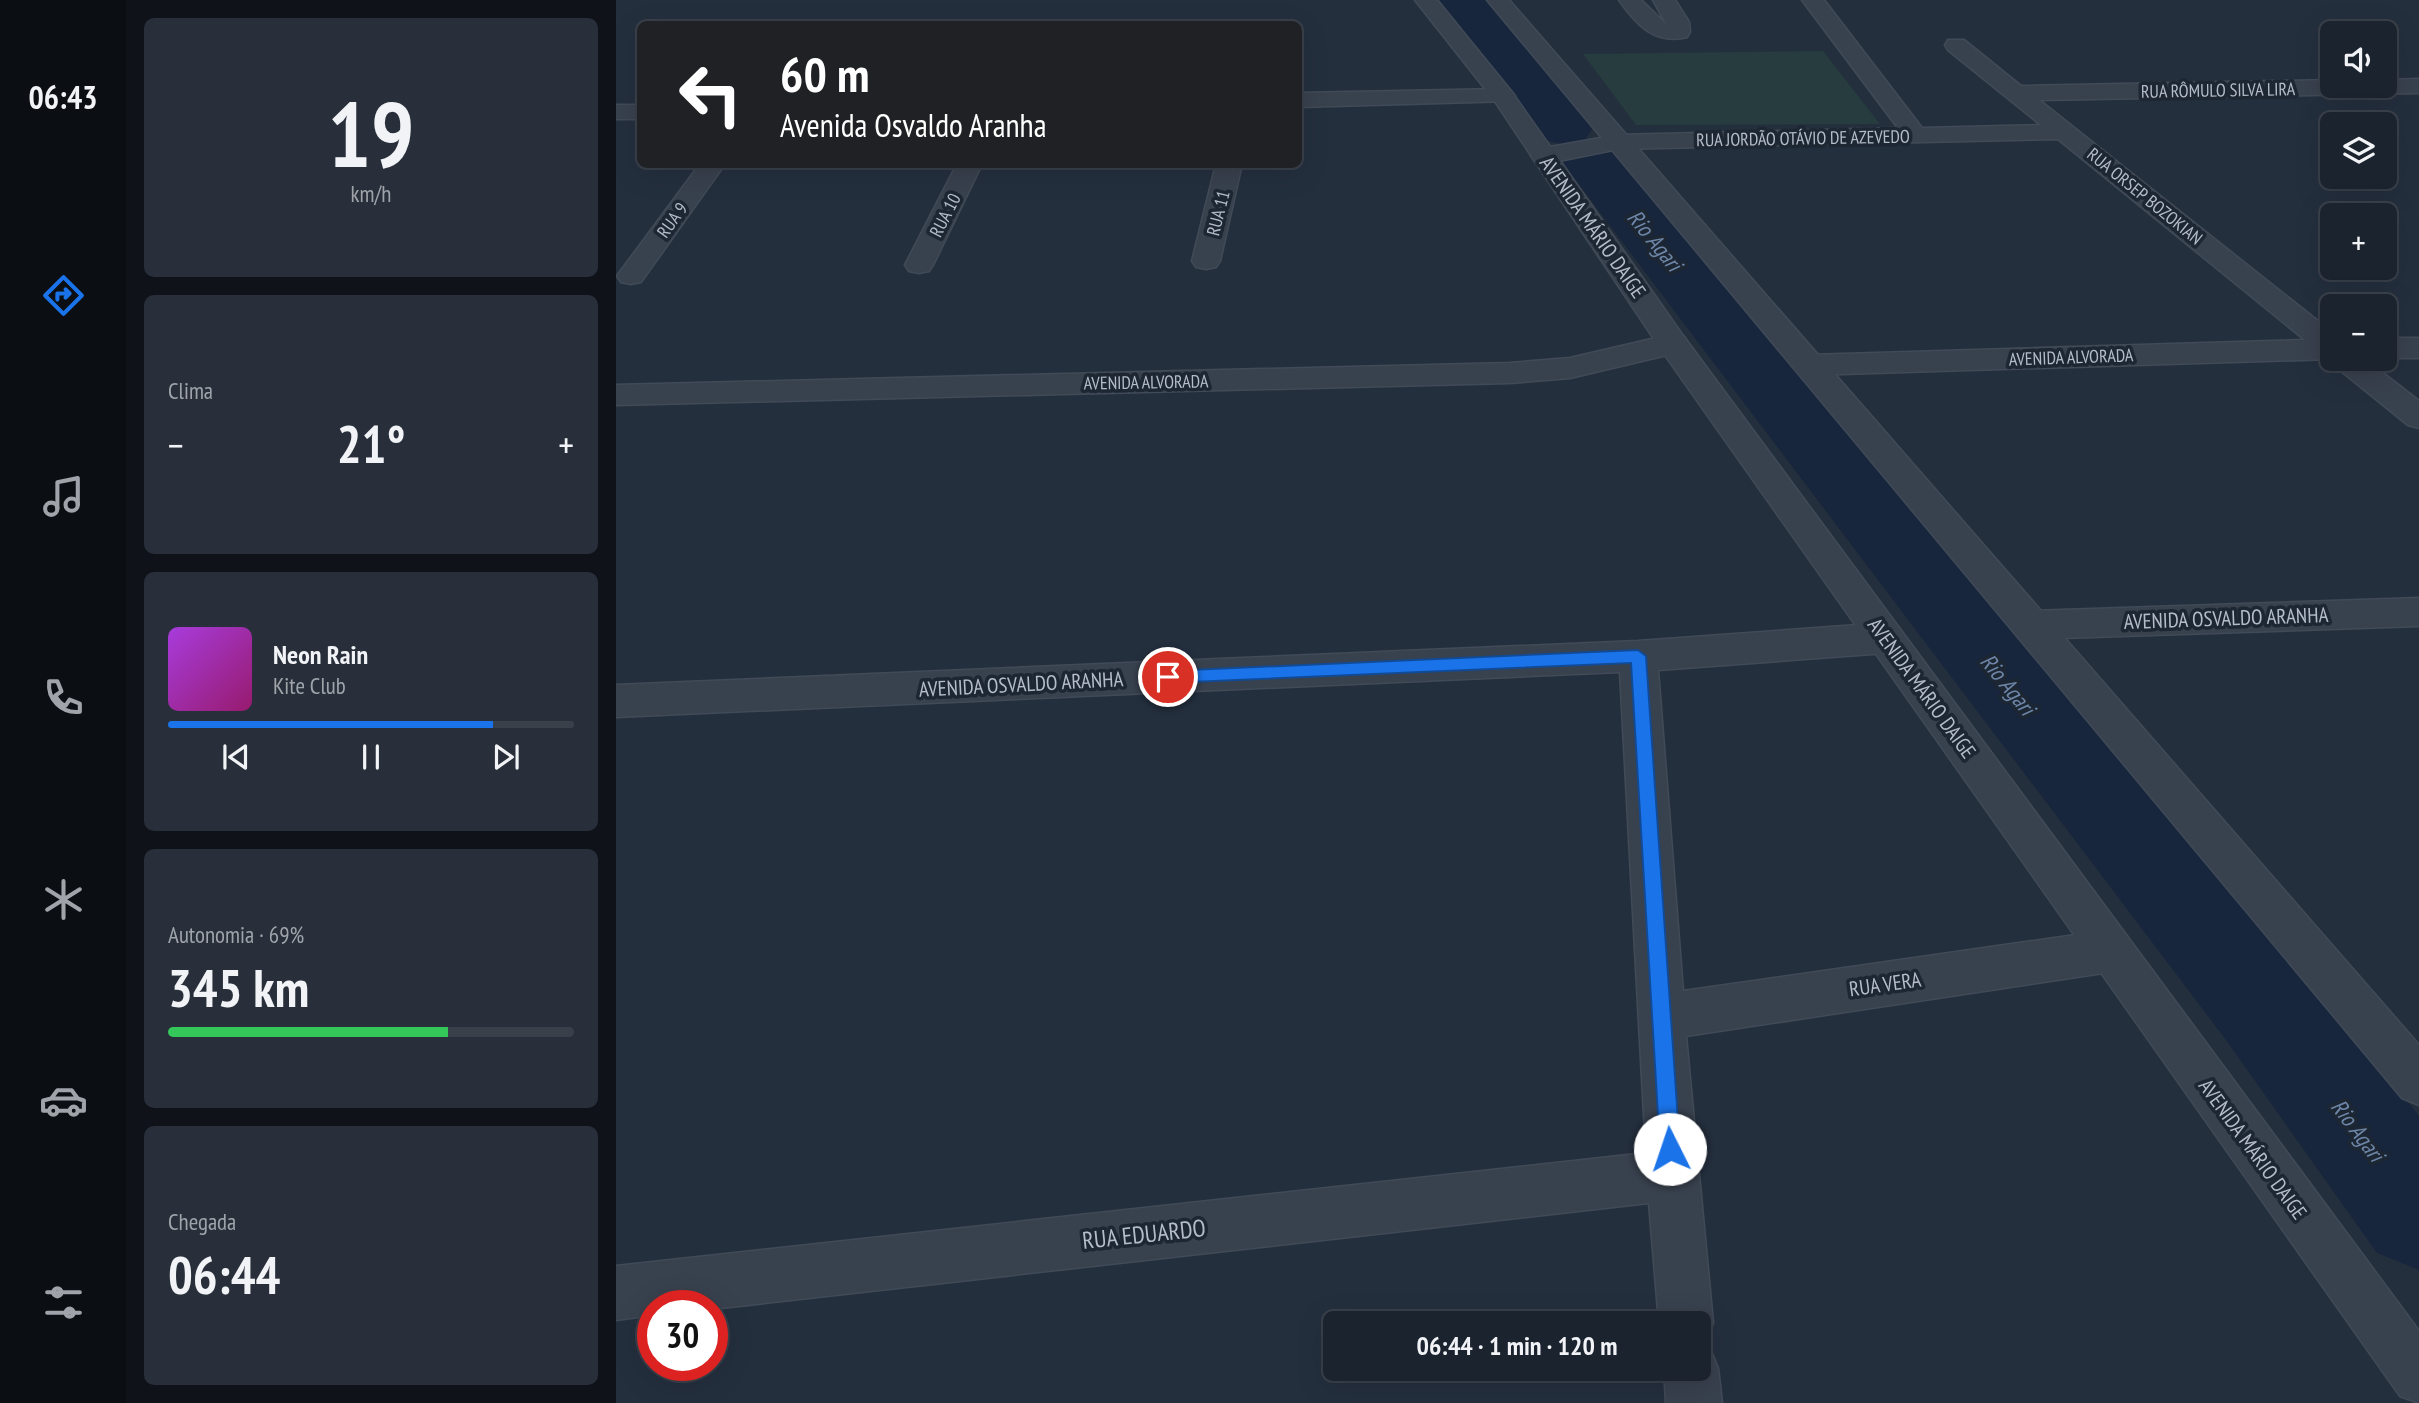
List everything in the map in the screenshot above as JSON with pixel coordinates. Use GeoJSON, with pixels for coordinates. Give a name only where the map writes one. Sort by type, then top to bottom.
{"type":"FeatureCollection","features":[{"type":"Feature","properties":{"kind":"street","name":"AVENIDA MÁRIO DAIGE"},"geometry":{"type":"LineString","coordinates":[[1426,0],[1503,96],[1673,344],[2419,1377]]}},
{"type":"Feature","properties":{"kind":"street"},"geometry":{"type":"LineString","coordinates":[[1498,0],[2419,1082]]}},
{"type":"Feature","properties":{"kind":"street"},"geometry":{"type":"LineString","coordinates":[[1630,0],[1655,28],[1664,33],[1679,32],[1678,22],[1664,0]]}},
{"type":"Feature","properties":{"kind":"street"},"geometry":{"type":"LineString","coordinates":[[1813,0],[1915,135]]}},
{"type":"Feature","properties":{"kind":"street","name":"RUA ORSEP BOZOKIAN"},"geometry":{"type":"LineString","coordinates":[[1956,45],[2320,339]]}},
{"type":"Feature","properties":{"kind":"street","name":"RUA RÔMULO SILVA LIRA"},"geometry":{"type":"LineString","coordinates":[[2016,93],[2419,86]]}},
{"type":"Feature","properties":{"kind":"street"},"geometry":{"type":"LineString","coordinates":[[1302,100],[1503,96]]}},
{"type":"Feature","properties":{"kind":"street"},"geometry":{"type":"LineString","coordinates":[[616,113],[637,112]]}},
{"type":"Feature","properties":{"kind":"street","name":"RUA JORDÃO OTÁVIO DE AZEVEDO"},"geometry":{"type":"LineString","coordinates":[[1544,156],[1618,142],[2064,132]]}},
{"type":"Feature","properties":{"kind":"street","name":"RUA 9"},"geometry":{"type":"LineString","coordinates":[[631,276],[710,168]]}},
{"type":"Feature","properties":{"kind":"street","name":"RUA 10"},"geometry":{"type":"LineString","coordinates":[[919,265],[968,168]]}},
{"type":"Feature","properties":{"kind":"street","name":"RUA 11"},"geometry":{"type":"LineString","coordinates":[[1206,261],[1228,168]]}},
{"type":"Feature","properties":{"kind":"street","name":"AVENIDA ALVORADA"},"geometry":{"type":"LineString","coordinates":[[616,395],[1510,373],[1570,368],[1673,344]]}},
{"type":"Feature","properties":{"kind":"street"},"geometry":{"type":"LineString","coordinates":[[2397,348],[2419,348]]}},
{"type":"Feature","properties":{"kind":"street","name":"AVENIDA ALVORADA"},"geometry":{"type":"LineString","coordinates":[[1809,365],[2320,349]]}},
{"type":"Feature","properties":{"kind":"street"},"geometry":{"type":"LineString","coordinates":[[2361,371],[2419,417]]}},
{"type":"Feature","properties":{"kind":"street","name":"AVENIDA OSVALDO ARANHA"},"geometry":{"type":"LineString","coordinates":[[2032,625],[2419,611]]}},
{"type":"Feature","properties":{"kind":"street","name":"AVENIDA OSVALDO ARANHA"},"geometry":{"type":"LineString","coordinates":[[616,701],[1638,656],[1886,638]]}},
{"type":"Feature","properties":{"kind":"street"},"geometry":{"type":"LineString","coordinates":[[1638,656],[1672,1175],[1685,1311]]}},
{"type":"Feature","properties":{"kind":"street","name":"RUA VERA"},"geometry":{"type":"LineString","coordinates":[[1661,1017],[2110,951]]}},
{"type":"Feature","properties":{"kind":"street","name":"RUA EDUARDO"},"geometry":{"type":"LineString","coordinates":[[616,1293],[1672,1175]]}},
{"type":"Feature","properties":{"kind":"street"},"geometry":{"type":"LineString","coordinates":[[1692,1381],[1694,1403]]}},
{"type":"Feature","properties":{"kind":"green space"},"geometry":{"type":"Polygon","coordinates":[[[1823,51],[1880,124],[1636,125],[1583,54],[1823,51]]]}},
{"type":"Feature","properties":{"kind":"waterway","name":"Rio Agari"},"geometry":{"type":"LineString","coordinates":[[1464,0],[1565,128]]}},
{"type":"Feature","properties":{"kind":"waterway","name":"Rio Agari"},"geometry":{"type":"LineString","coordinates":[[1591,161],[2264,1003],[2419,1211]]}},
{"type":"Feature","properties":{"kind":"route"},"geometry":{"type":"LineString","coordinates":[[1168,677],[1638,656],[1670,1149]]}}]}
